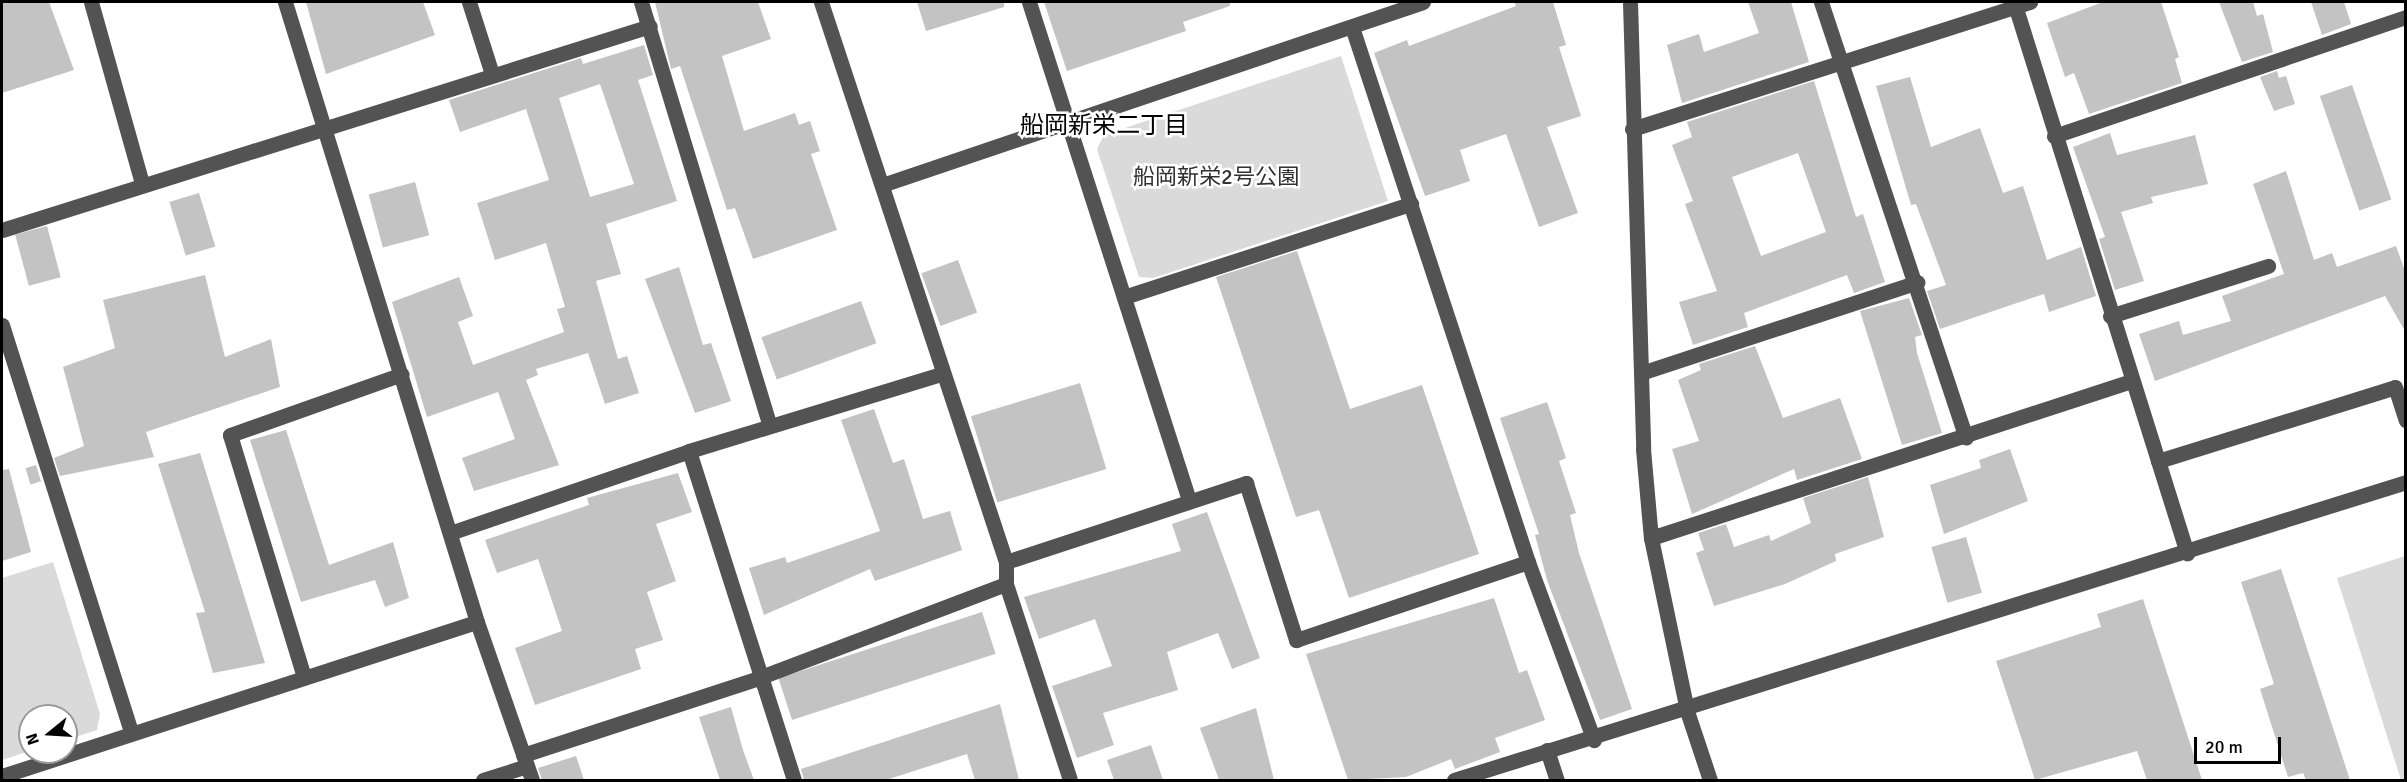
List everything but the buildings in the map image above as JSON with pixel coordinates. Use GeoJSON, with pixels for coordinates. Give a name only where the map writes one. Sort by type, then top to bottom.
{"type":"FeatureCollection","features":[{"type":"Feature","properties":{"kind":"street"},"geometry":{"type":"LineString","coordinates":[[91,2],[141,183]]}},
{"type":"Feature","properties":{"kind":"street"},"geometry":{"type":"LineString","coordinates":[[285,2],[327,130],[477,622],[527,767]]}},
{"type":"Feature","properties":{"kind":"street"},"geometry":{"type":"LineString","coordinates":[[469,2],[492,74]]}},
{"type":"Feature","properties":{"kind":"street"},"geometry":{"type":"LineString","coordinates":[[641,2],[770,426]]}},
{"type":"Feature","properties":{"kind":"street"},"geometry":{"type":"LineString","coordinates":[[821,2],[882,185],[941,374],[1006,562],[1006,584],[1070,780]]}},
{"type":"Feature","properties":{"kind":"street"},"geometry":{"type":"LineString","coordinates":[[1029,2],[1189,500]]}},
{"type":"Feature","properties":{"kind":"street"},"geometry":{"type":"LineString","coordinates":[[882,185],[1067,120],[1352,27],[1421,2]]}},
{"type":"Feature","properties":{"kind":"street"},"geometry":{"type":"LineString","coordinates":[[1630,2],[1641,373],[1651,538],[1688,711],[1710,780]]}},
{"type":"Feature","properties":{"kind":"street"},"geometry":{"type":"LineString","coordinates":[[1821,2],[1917,282],[1966,438]]}},
{"type":"Feature","properties":{"kind":"street"},"geometry":{"type":"LineString","coordinates":[[1632,129],[2020,3],[2054,136],[2187,553]]}},
{"type":"Feature","properties":{"kind":"street"},"geometry":{"type":"LineString","coordinates":[[2054,136],[2406,17]]}},
{"type":"Feature","properties":{"kind":"street"},"geometry":{"type":"LineString","coordinates":[[2,230],[141,183],[327,130],[492,74],[650,26]]}},
{"type":"Feature","properties":{"kind":"street"},"geometry":{"type":"LineString","coordinates":[[1352,27],[1528,562],[1594,740]]}},
{"type":"Feature","properties":{"kind":"street"},"geometry":{"type":"LineString","coordinates":[[1124,297],[1411,204]]}},
{"type":"Feature","properties":{"kind":"street"},"geometry":{"type":"LineString","coordinates":[[2110,316],[2268,266]]}},
{"type":"Feature","properties":{"kind":"street"},"geometry":{"type":"LineString","coordinates":[[1641,373],[1917,282]]}},
{"type":"Feature","properties":{"kind":"street"},"geometry":{"type":"LineString","coordinates":[[2,325],[131,732]]}},
{"type":"Feature","properties":{"kind":"street"},"geometry":{"type":"LineString","coordinates":[[304,677],[230,435],[402,374]]}},
{"type":"Feature","properties":{"kind":"street"},"geometry":{"type":"LineString","coordinates":[[450,533],[689,451],[941,374]]}},
{"type":"Feature","properties":{"kind":"street"},"geometry":{"type":"LineString","coordinates":[[1651,538],[1966,438],[2131,381]]}},
{"type":"Feature","properties":{"kind":"street"},"geometry":{"type":"LineString","coordinates":[[2158,461],[2395,387],[2406,420]]}},
{"type":"Feature","properties":{"kind":"street"},"geometry":{"type":"LineString","coordinates":[[689,451],[758,678],[794,780]]}},
{"type":"Feature","properties":{"kind":"street"},"geometry":{"type":"LineString","coordinates":[[1454,780],[1547,750],[1594,740],[1688,711],[2406,482]]}},
{"type":"Feature","properties":{"kind":"street"},"geometry":{"type":"LineString","coordinates":[[1006,562],[1246,483],[1296,639],[1528,562]]}},
{"type":"Feature","properties":{"kind":"street"},"geometry":{"type":"LineString","coordinates":[[483,780],[527,767],[1006,584]]}},
{"type":"Feature","properties":{"kind":"street"},"geometry":{"type":"LineString","coordinates":[[2,776],[131,732],[477,622]]}},
{"type":"Feature","properties":{"kind":"street"},"geometry":{"type":"LineString","coordinates":[[1547,750],[1557,780]]}},
{"type":"Feature","properties":{"kind":"green space","name":"船岡新栄2号公園"},"geometry":{"type":"Polygon","coordinates":[[[1341,56],[1388,201],[1153,278],[1139,277],[1097,149],[1104,135],[1341,56]]]}},
{"type":"Feature","properties":{"kind":"green space"},"geometry":{"type":"Polygon","coordinates":[[[2405,556],[2406,780],[2401,780],[2337,578],[2405,556]]]}},
{"type":"Feature","properties":{"kind":"green space"},"geometry":{"type":"Polygon","coordinates":[[[53,562],[100,714],[97,730],[78,736],[78,704],[18,704],[18,755],[2,760],[2,578],[53,562]]]}},
{"type":"Feature","properties":{"kind":"district","name":"船岡新栄二丁目"},"geometry":{"type":"Point","coordinates":[1104,126]}}]}
